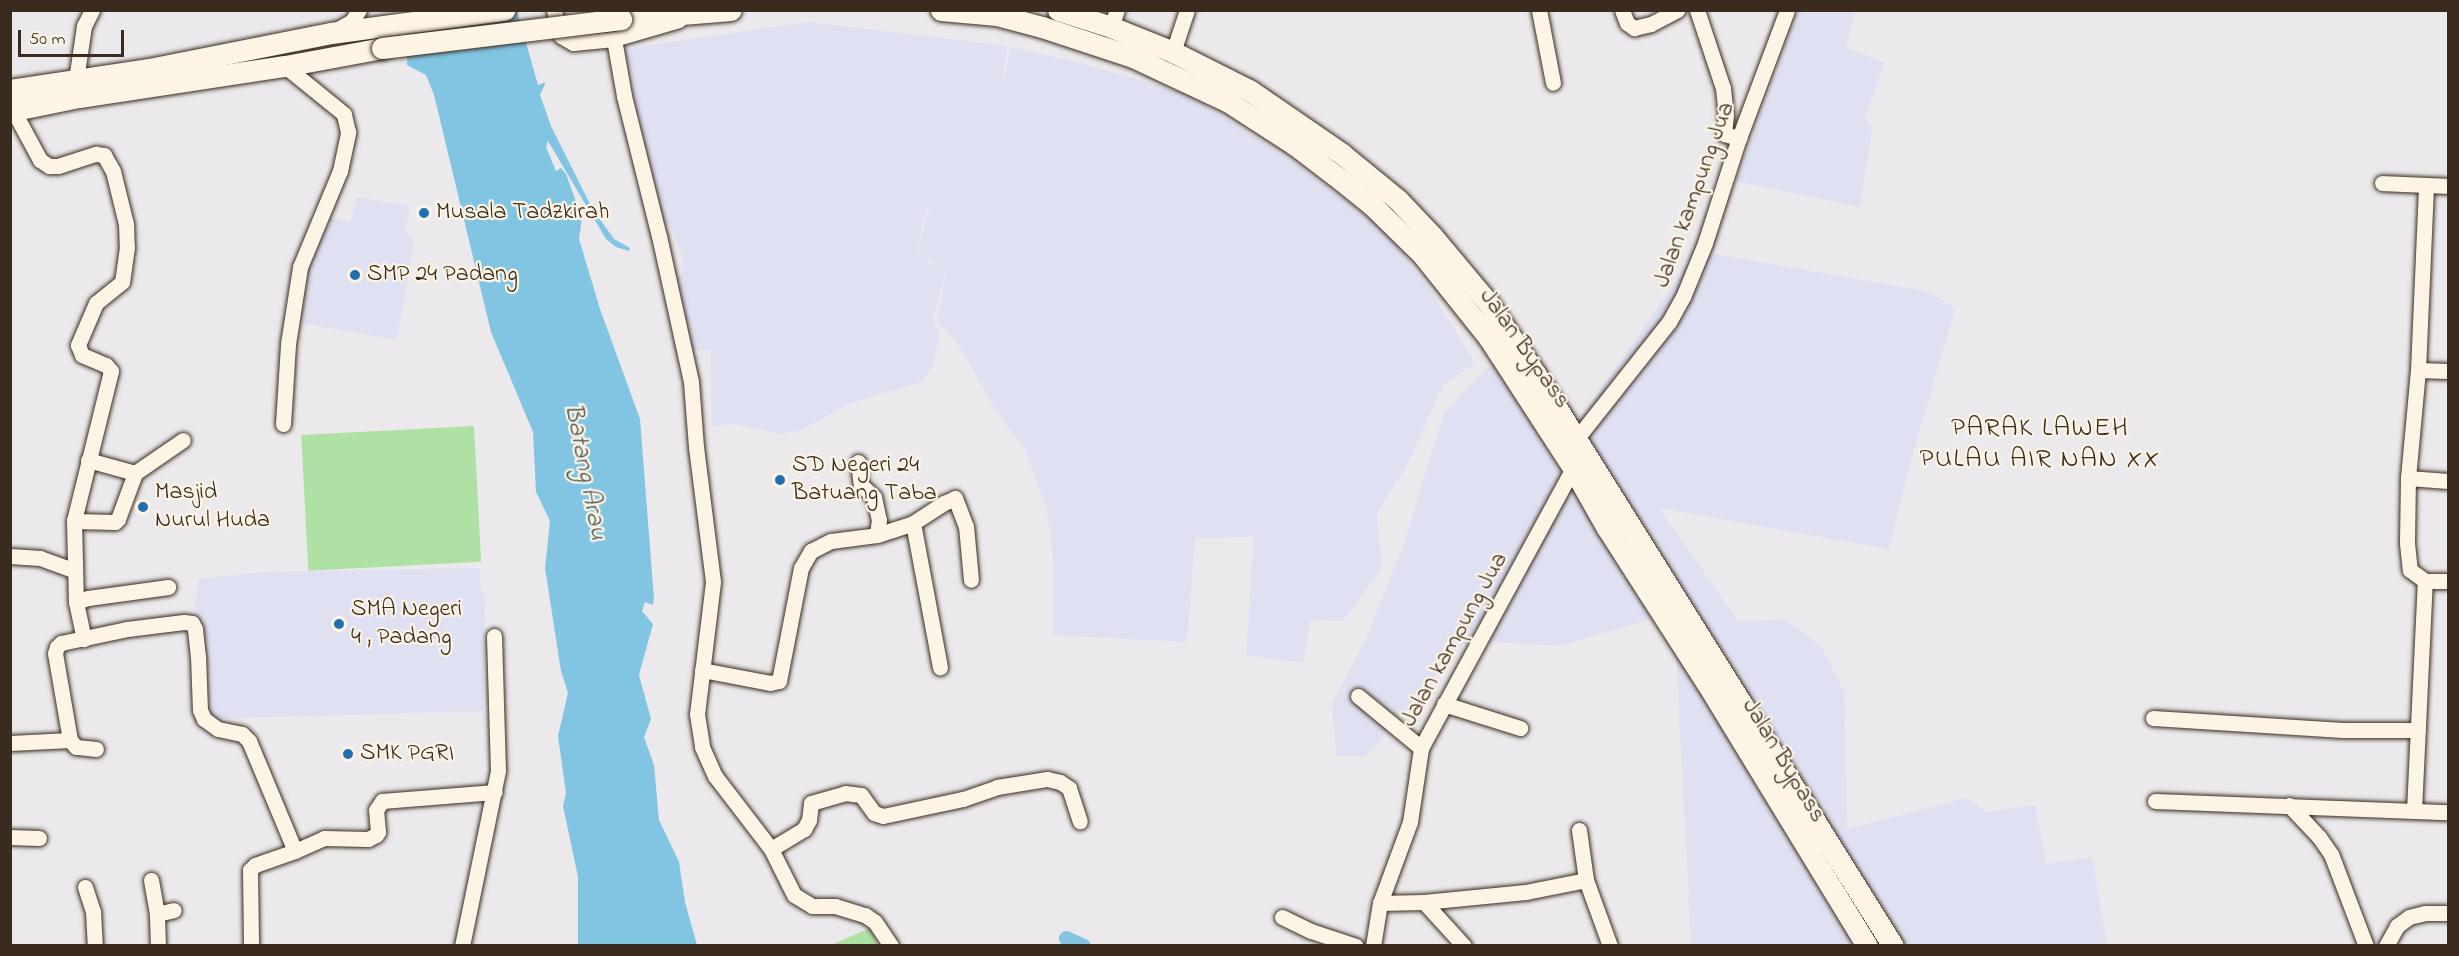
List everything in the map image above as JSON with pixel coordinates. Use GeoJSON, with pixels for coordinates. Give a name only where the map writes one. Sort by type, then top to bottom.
{"type":"FeatureCollection","features":[{"type":"Feature","properties":{"kind":"highway"},"geometry":{"type":"LineString","coordinates":[[11,104],[76,80],[330,33],[504,10]]}},
{"type":"Feature","properties":{"kind":"highway"},"geometry":{"type":"LineString","coordinates":[[11,104],[79,97],[285,66],[382,48],[621,19],[731,10]]}},
{"type":"Feature","properties":{"kind":"highway","name":"Jalan Bypass"},"geometry":{"type":"LineString","coordinates":[[941,10],[997,13],[1133,57],[1302,137],[1398,200],[1433,237],[1489,304],[1577,438],[1893,945]]}},
{"type":"Feature","properties":{"kind":"highway","name":"Jalan Bypass"},"geometry":{"type":"LineString","coordinates":[[1058,10],[1114,19],[1250,90],[1302,137],[1422,254],[1489,338],[1573,468],[1606,528],[1706,682],[1867,945]]}},
{"type":"Feature","properties":{"kind":"highway"},"geometry":{"type":"LineString","coordinates":[[1789,820],[1808,807]]}},
{"type":"Feature","properties":{"kind":"street"},"geometry":{"type":"LineString","coordinates":[[76,80],[84,26],[92,10]]}},
{"type":"Feature","properties":{"kind":"street"},"geometry":{"type":"LineString","coordinates":[[330,33],[352,21],[359,10]]}},
{"type":"Feature","properties":{"kind":"street"},"geometry":{"type":"LineString","coordinates":[[554,10],[561,36],[573,43],[614,39],[701,12]]}},
{"type":"Feature","properties":{"kind":"street"},"geometry":{"type":"LineString","coordinates":[[1173,51],[1187,10]]}},
{"type":"Feature","properties":{"kind":"street"},"geometry":{"type":"LineString","coordinates":[[1539,10],[1553,83]]}},
{"type":"Feature","properties":{"kind":"street"},"geometry":{"type":"LineString","coordinates":[[1622,10],[1627,23],[1634,28],[1651,24],[1677,10]]}},
{"type":"Feature","properties":{"kind":"street"},"geometry":{"type":"LineString","coordinates":[[1697,10],[1710,43],[1723,88],[1726,108],[1724,134],[1739,138]]}},
{"type":"Feature","properties":{"kind":"street","name":"Jalan kampung Jua"},"geometry":{"type":"LineString","coordinates":[[1577,438],[1674,314],[1705,243],[1739,138],[1787,10]]}},
{"type":"Feature","properties":{"kind":"street"},"geometry":{"type":"LineString","coordinates":[[614,39],[624,96],[653,209],[691,382],[696,447],[713,582],[697,714],[702,747],[715,776],[771,849],[794,895],[812,906],[834,906],[865,915],[875,922],[891,945]]}},
{"type":"Feature","properties":{"kind":"street"},"geometry":{"type":"LineString","coordinates":[[283,424],[288,344],[300,267],[320,214],[337,178],[348,132],[344,114],[285,66]]}},
{"type":"Feature","properties":{"kind":"street"},"geometry":{"type":"LineString","coordinates":[[11,104],[40,160],[49,166],[58,166],[96,154],[104,155],[113,171],[122,200],[127,248],[124,276],[118,287],[96,303],[78,345],[82,355],[106,365],[111,371],[87,460],[74,521],[73,570],[76,602],[84,639]]}},
{"type":"Feature","properties":{"kind":"street"},"geometry":{"type":"LineString","coordinates":[[2382,183],[2448,186]]}},
{"type":"Feature","properties":{"kind":"street"},"geometry":{"type":"LineString","coordinates":[[2426,185],[2418,370],[2408,478],[2408,566],[2426,581],[2448,581]]}},
{"type":"Feature","properties":{"kind":"street"},"geometry":{"type":"LineString","coordinates":[[2418,370],[2448,371]]}},
{"type":"Feature","properties":{"kind":"street"},"geometry":{"type":"LineString","coordinates":[[74,521],[115,522],[135,473],[183,440]]}},
{"type":"Feature","properties":{"kind":"street"},"geometry":{"type":"LineString","coordinates":[[87,460],[135,473]]}},
{"type":"Feature","properties":{"kind":"street"},"geometry":{"type":"LineString","coordinates":[[858,462],[861,485],[874,496],[879,520],[877,535]]}},
{"type":"Feature","properties":{"kind":"street","name":"Jalan kampung Jua"},"geometry":{"type":"LineString","coordinates":[[1373,945],[1380,903],[1410,822],[1421,747],[1573,468]]}},
{"type":"Feature","properties":{"kind":"street"},"geometry":{"type":"LineString","coordinates":[[2408,478],[2448,481]]}},
{"type":"Feature","properties":{"kind":"street"},"geometry":{"type":"LineString","coordinates":[[702,670],[770,683],[779,681],[801,568],[811,551],[831,541],[877,535],[913,523],[955,498],[966,526],[971,580]]}},
{"type":"Feature","properties":{"kind":"street"},"geometry":{"type":"LineString","coordinates":[[913,523],[940,667]]}},
{"type":"Feature","properties":{"kind":"street"},"geometry":{"type":"LineString","coordinates":[[10,556],[40,558],[73,570]]}},
{"type":"Feature","properties":{"kind":"street"},"geometry":{"type":"LineString","coordinates":[[2415,811],[2426,581]]}},
{"type":"Feature","properties":{"kind":"street"},"geometry":{"type":"LineString","coordinates":[[76,602],[88,598],[168,587]]}},
{"type":"Feature","properties":{"kind":"street"},"geometry":{"type":"LineString","coordinates":[[96,749],[76,747],[70,740],[55,653],[61,643],[127,629],[188,622],[194,626],[198,656],[200,710],[204,719],[218,729],[242,734],[249,741],[295,850]]}},
{"type":"Feature","properties":{"kind":"street"},"geometry":{"type":"LineString","coordinates":[[462,945],[495,792],[499,736],[494,636]]}},
{"type":"Feature","properties":{"kind":"street"},"geometry":{"type":"LineString","coordinates":[[1358,696],[1421,747]]}},
{"type":"Feature","properties":{"kind":"street"},"geometry":{"type":"LineString","coordinates":[[1444,704],[1520,728]]}},
{"type":"Feature","properties":{"kind":"street"},"geometry":{"type":"LineString","coordinates":[[2153,718],[2292,728],[2418,730]]}},
{"type":"Feature","properties":{"kind":"street"},"geometry":{"type":"LineString","coordinates":[[10,743],[70,740]]}},
{"type":"Feature","properties":{"kind":"street"},"geometry":{"type":"LineString","coordinates":[[771,849],[804,829],[809,820],[811,803],[845,793],[861,795],[874,813],[883,816],[963,800],[997,787],[1047,779],[1060,782],[1069,788],[1080,821]]}},
{"type":"Feature","properties":{"kind":"street"},"geometry":{"type":"LineString","coordinates":[[251,945],[250,870],[255,866],[324,838],[368,839],[376,836],[378,832],[376,810],[382,801],[495,792]]}},
{"type":"Feature","properties":{"kind":"street"},"geometry":{"type":"LineString","coordinates":[[2155,801],[2448,812]]}},
{"type":"Feature","properties":{"kind":"street"},"geometry":{"type":"LineString","coordinates":[[2289,805],[2319,837],[2331,854],[2366,945]]}},
{"type":"Feature","properties":{"kind":"street"},"geometry":{"type":"LineString","coordinates":[[1579,830],[1586,880],[1610,945]]}},
{"type":"Feature","properties":{"kind":"street"},"geometry":{"type":"LineString","coordinates":[[10,837],[39,838]]}},
{"type":"Feature","properties":{"kind":"street"},"geometry":{"type":"LineString","coordinates":[[151,879],[157,914],[158,945]]}},
{"type":"Feature","properties":{"kind":"street"},"geometry":{"type":"LineString","coordinates":[[1380,903],[1424,902],[1526,892],[1586,880]]}},
{"type":"Feature","properties":{"kind":"street"},"geometry":{"type":"LineString","coordinates":[[85,887],[93,911],[95,945]]}},
{"type":"Feature","properties":{"kind":"street"},"geometry":{"type":"LineString","coordinates":[[1424,902],[1464,945]]}},
{"type":"Feature","properties":{"kind":"street"},"geometry":{"type":"LineString","coordinates":[[157,914],[174,910]]}},
{"type":"Feature","properties":{"kind":"street"},"geometry":{"type":"LineString","coordinates":[[2386,945],[2397,926],[2409,917],[2425,913],[2448,913]]}},
{"type":"Feature","properties":{"kind":"street"},"geometry":{"type":"LineString","coordinates":[[1281,917],[1311,932],[1356,945]]}},
{"type":"Feature","properties":{"kind":"shaded area"},"geometry":{"type":"Polygon","coordinates":[[[1798,11],[1855,11],[1846,48],[1884,62],[1865,117],[1872,127],[1860,207],[1736,181],[1798,11]]]}},
{"type":"Feature","properties":{"kind":"shaded area"},"geometry":{"type":"Polygon","coordinates":[[[808,22],[1007,46],[1003,75],[1005,76],[1011,47],[1077,62],[1190,95],[1292,161],[1385,230],[1426,284],[1475,363],[1443,385],[1405,469],[1377,513],[1382,568],[1343,621],[1310,620],[1303,663],[1246,655],[1254,537],[1195,538],[1187,642],[1053,635],[1053,555],[1046,507],[1025,450],[993,406],[959,345],[937,320],[947,267],[933,318],[939,336],[933,366],[921,382],[847,404],[799,432],[794,430],[782,434],[733,424],[712,426],[710,350],[689,350],[675,280],[682,274],[683,258],[670,224],[662,226],[629,96],[635,87],[623,49],[808,22]],[[938,193],[926,210],[916,251],[928,259],[930,264],[938,265],[917,251],[929,209],[938,193]]]}},
{"type":"Feature","properties":{"kind":"shaded area","name":"SMP 24 Padang"},"geometry":{"type":"Polygon","coordinates":[[[357,197],[410,206],[405,231],[414,241],[397,340],[295,322],[307,260],[320,216],[351,222],[357,197]]]}},
{"type":"Feature","properties":{"kind":"shaded area"},"geometry":{"type":"Polygon","coordinates":[[[1697,251],[1930,292],[1955,309],[1910,463],[1889,549],[1659,508],[1738,621],[1786,620],[1820,645],[1844,691],[1847,829],[1967,798],[1986,812],[2035,805],[2046,864],[2092,857],[2107,945],[1691,945],[1674,612],[1560,646],[1494,642],[1462,644],[1366,756],[1336,756],[1332,704],[1366,638],[1404,544],[1444,413],[1516,339],[1579,420],[1697,251]]]}},
{"type":"Feature","properties":{"kind":"shaded area","name":"SMA Negeri 4 , Padang"},"geometry":{"type":"Polygon","coordinates":[[[480,568],[481,592],[485,595],[483,711],[204,719],[192,645],[198,579],[265,572],[480,568]]]}},
{"type":"Feature","properties":{"kind":"green space"},"geometry":{"type":"Polygon","coordinates":[[[474,426],[481,562],[308,571],[301,435],[474,426]]]}},
{"type":"Feature","properties":{"kind":"green space"},"geometry":{"type":"Polygon","coordinates":[[[870,928],[878,945],[829,946],[870,928]]]}},
{"type":"Feature","properties":{"kind":"water","name":"Batang Arau"},"geometry":{"type":"Polygon","coordinates":[[[412,11],[517,11],[538,85],[546,82],[540,95],[551,126],[592,208],[614,239],[630,248],[629,251],[616,247],[606,239],[548,141],[546,147],[556,171],[561,168],[566,174],[582,218],[579,239],[600,309],[640,419],[654,599],[653,605],[645,602],[642,611],[653,624],[639,675],[651,719],[644,737],[654,765],[659,820],[679,862],[685,902],[697,945],[578,945],[578,877],[563,806],[566,793],[558,736],[568,693],[561,671],[545,568],[550,521],[536,492],[533,432],[491,332],[434,95],[426,75],[407,65],[408,27],[416,15],[412,11]]]}},
{"type":"Feature","properties":{"kind":"waterway"},"geometry":{"type":"LineString","coordinates":[[1066,938],[1083,946]]}},
{"type":"Feature","properties":{"kind":"place","name":"Musala Tadzkirah"},"geometry":{"type":"Point","coordinates":[424,213]}},
{"type":"Feature","properties":{"kind":"place","name":"SMP 24 Padang"},"geometry":{"type":"Point","coordinates":[355,275]}},
{"type":"Feature","properties":{"kind":"place","name":"SD Negeri 24 Batuang Taba"},"geometry":{"type":"Point","coordinates":[780,480]}},
{"type":"Feature","properties":{"kind":"place","name":"Masjid Nurul Huda"},"geometry":{"type":"Point","coordinates":[143,507]}},
{"type":"Feature","properties":{"kind":"place","name":"SMA Negeri 4 , Padang"},"geometry":{"type":"Point","coordinates":[339,624]}},
{"type":"Feature","properties":{"kind":"place","name":"SMK PGRI"},"geometry":{"type":"Point","coordinates":[348,754]}},
{"type":"Feature","properties":{"kind":"district","name":"PARAK LAWEH PULAU AIR NAN XX"},"geometry":{"type":"Point","coordinates":[2040,444]}}]}
